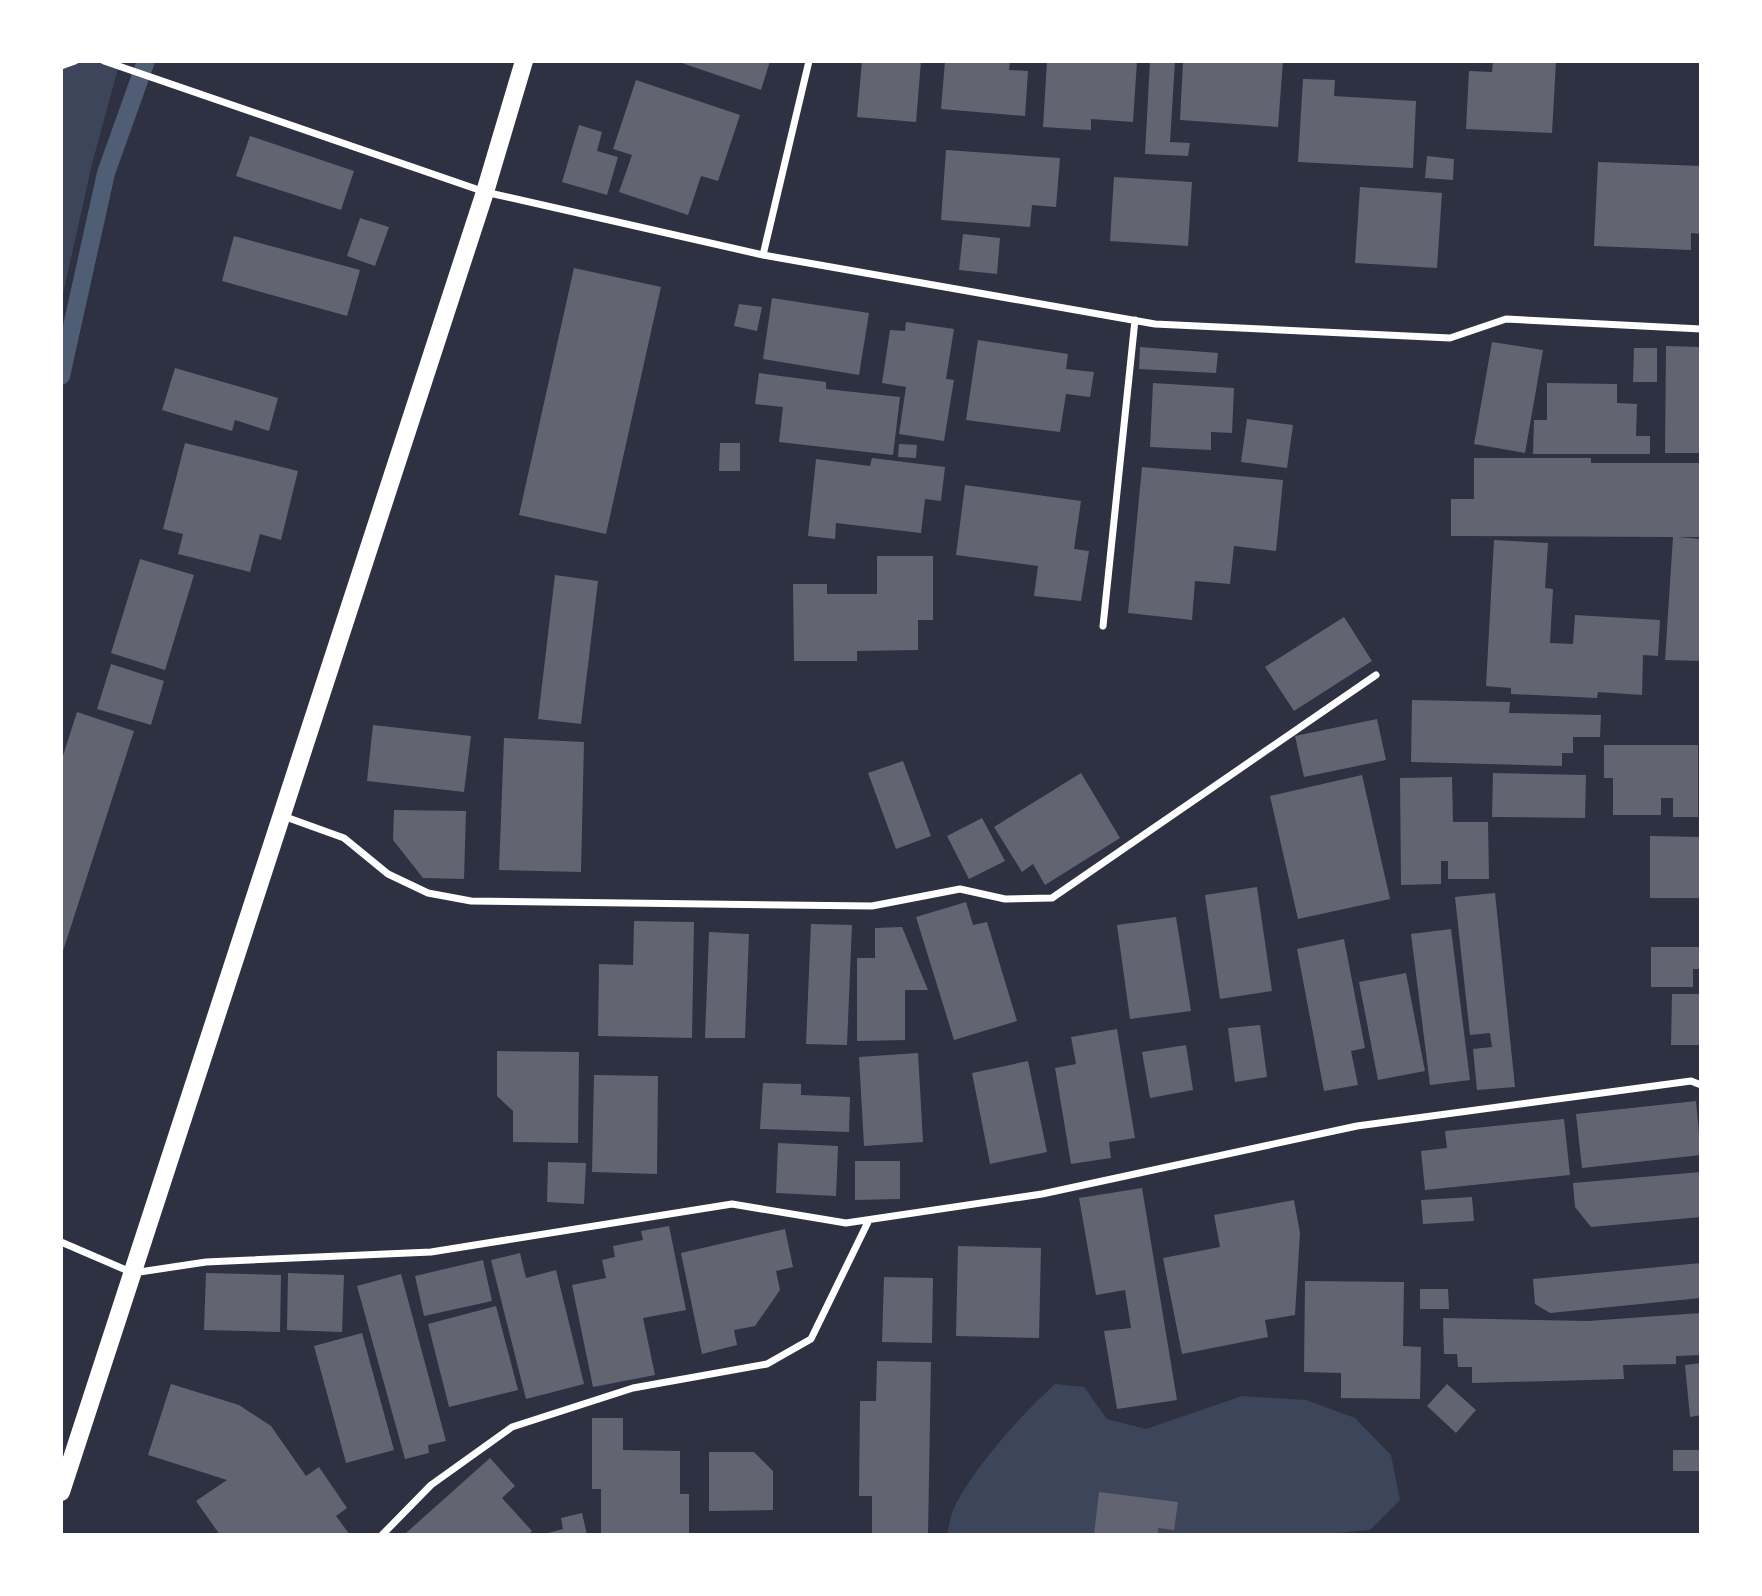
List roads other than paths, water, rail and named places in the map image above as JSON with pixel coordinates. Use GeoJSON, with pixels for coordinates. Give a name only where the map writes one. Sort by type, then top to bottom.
{"type":"FeatureCollection","features":[{"type":"Feature","properties":{"kind":"main road"},"geometry":{"type":"LineString","coordinates":[[61,1492],[485,192],[524,61]]}},
{"type":"Feature","properties":{"kind":"street"},"geometry":{"type":"LineString","coordinates":[[61,66],[75,61]]}},
{"type":"Feature","properties":{"kind":"street"},"geometry":{"type":"LineString","coordinates":[[763,255],[810,61]]}},
{"type":"Feature","properties":{"kind":"street"},"geometry":{"type":"LineString","coordinates":[[105,62],[165,80],[485,192],[763,255],[1155,324],[1450,338],[1506,319],[1701,329]]}},
{"type":"Feature","properties":{"kind":"street"},"geometry":{"type":"LineString","coordinates":[[1103,626],[1135,320]]}},
{"type":"Feature","properties":{"kind":"street"},"geometry":{"type":"LineString","coordinates":[[282,815],[344,838],[388,874],[428,893],[471,901],[872,906],[960,889],[1005,899],[1052,898],[1376,675]]}},
{"type":"Feature","properties":{"kind":"street"},"geometry":{"type":"LineString","coordinates":[[61,1242],[133,1273],[206,1262],[431,1252],[732,1204],[846,1223],[1042,1194],[1357,1126],[1690,1081],[1701,1085]]}},
{"type":"Feature","properties":{"kind":"street"},"geometry":{"type":"LineString","coordinates":[[382,1535],[431,1485],[512,1427],[633,1388],[767,1364],[811,1339],[869,1220]]}},
{"type":"Feature","properties":{"kind":"waterway"},"geometry":{"type":"LineString","coordinates":[[61,376],[106,173],[146,61]]}}]}
